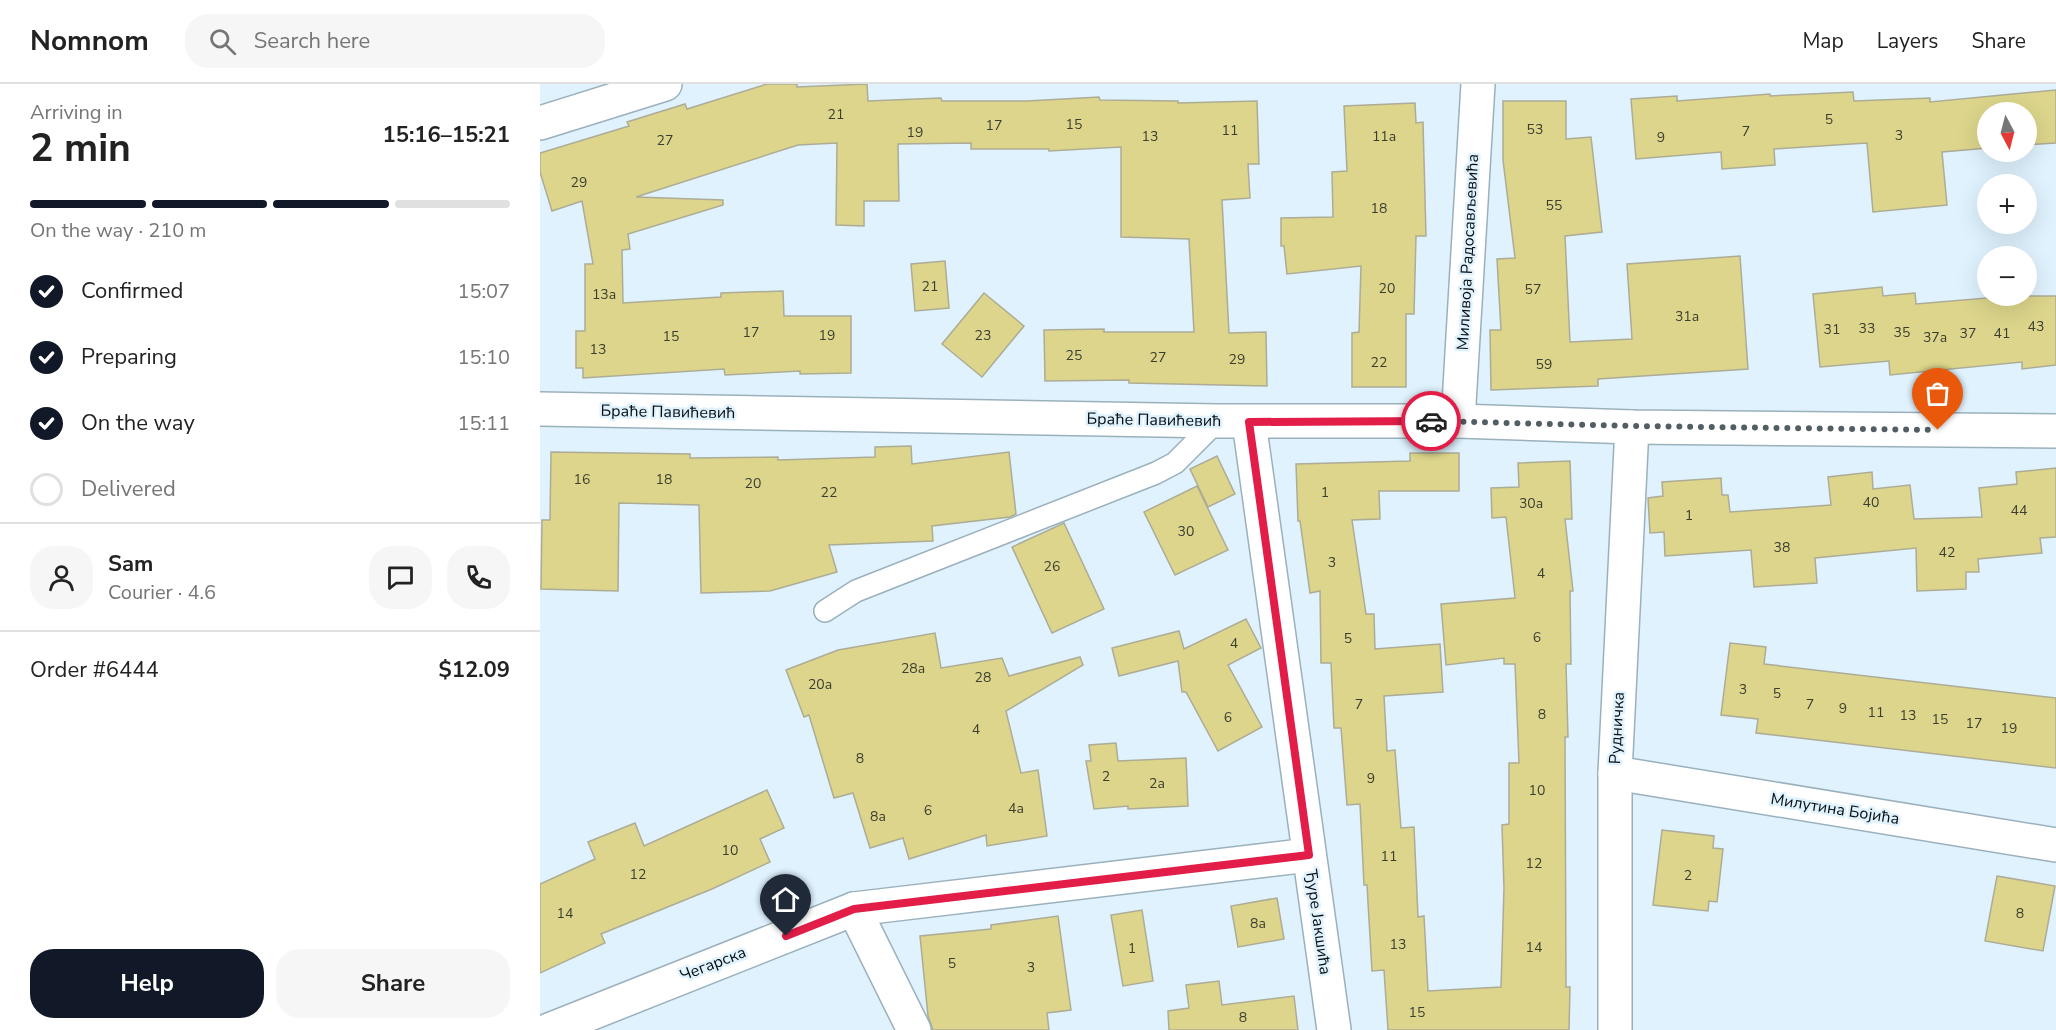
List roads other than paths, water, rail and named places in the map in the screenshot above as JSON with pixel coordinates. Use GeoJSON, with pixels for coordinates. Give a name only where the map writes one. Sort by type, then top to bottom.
{"type":"FeatureCollection","features":[{"type":"Feature","properties":{"kind":"street"},"geometry":{"type":"LineString","coordinates":[[540,123],[665,84]]}},
{"type":"Feature","properties":{"kind":"street","name":"Миливоја Радосављевића"},"geometry":{"type":"LineString","coordinates":[[1458,421],[1478,84]]}},
{"type":"Feature","properties":{"kind":"street","name":"Браће Павићевић"},"geometry":{"type":"LineString","coordinates":[[540,409],[1249,422],[1458,421],[1632,426],[2056,431]]}},
{"type":"Feature","properties":{"kind":"street","name":"Ђуре Јакшића"},"geometry":{"type":"LineString","coordinates":[[1249,422],[1334,1030]]}},
{"type":"Feature","properties":{"kind":"street","name":"Рудничка"},"geometry":{"type":"LineString","coordinates":[[1615,1030],[1615,773],[1632,426]]}},
{"type":"Feature","properties":{"kind":"street","name":"Милутина Бојића"},"geometry":{"type":"LineString","coordinates":[[1615,773],[2056,845]]}},
{"type":"Feature","properties":{"kind":"street","name":"Чегарска"},"geometry":{"type":"LineString","coordinates":[[549,1030],[854,909],[1309,855]]}},
{"type":"Feature","properties":{"kind":"street"},"geometry":{"type":"LineString","coordinates":[[854,909],[914,1030]]}},
{"type":"Feature","properties":{"kind":"lane"},"geometry":{"type":"LineString","coordinates":[[825,611],[856,591],[1156,473],[1175,463],[1217,421]]}}]}
